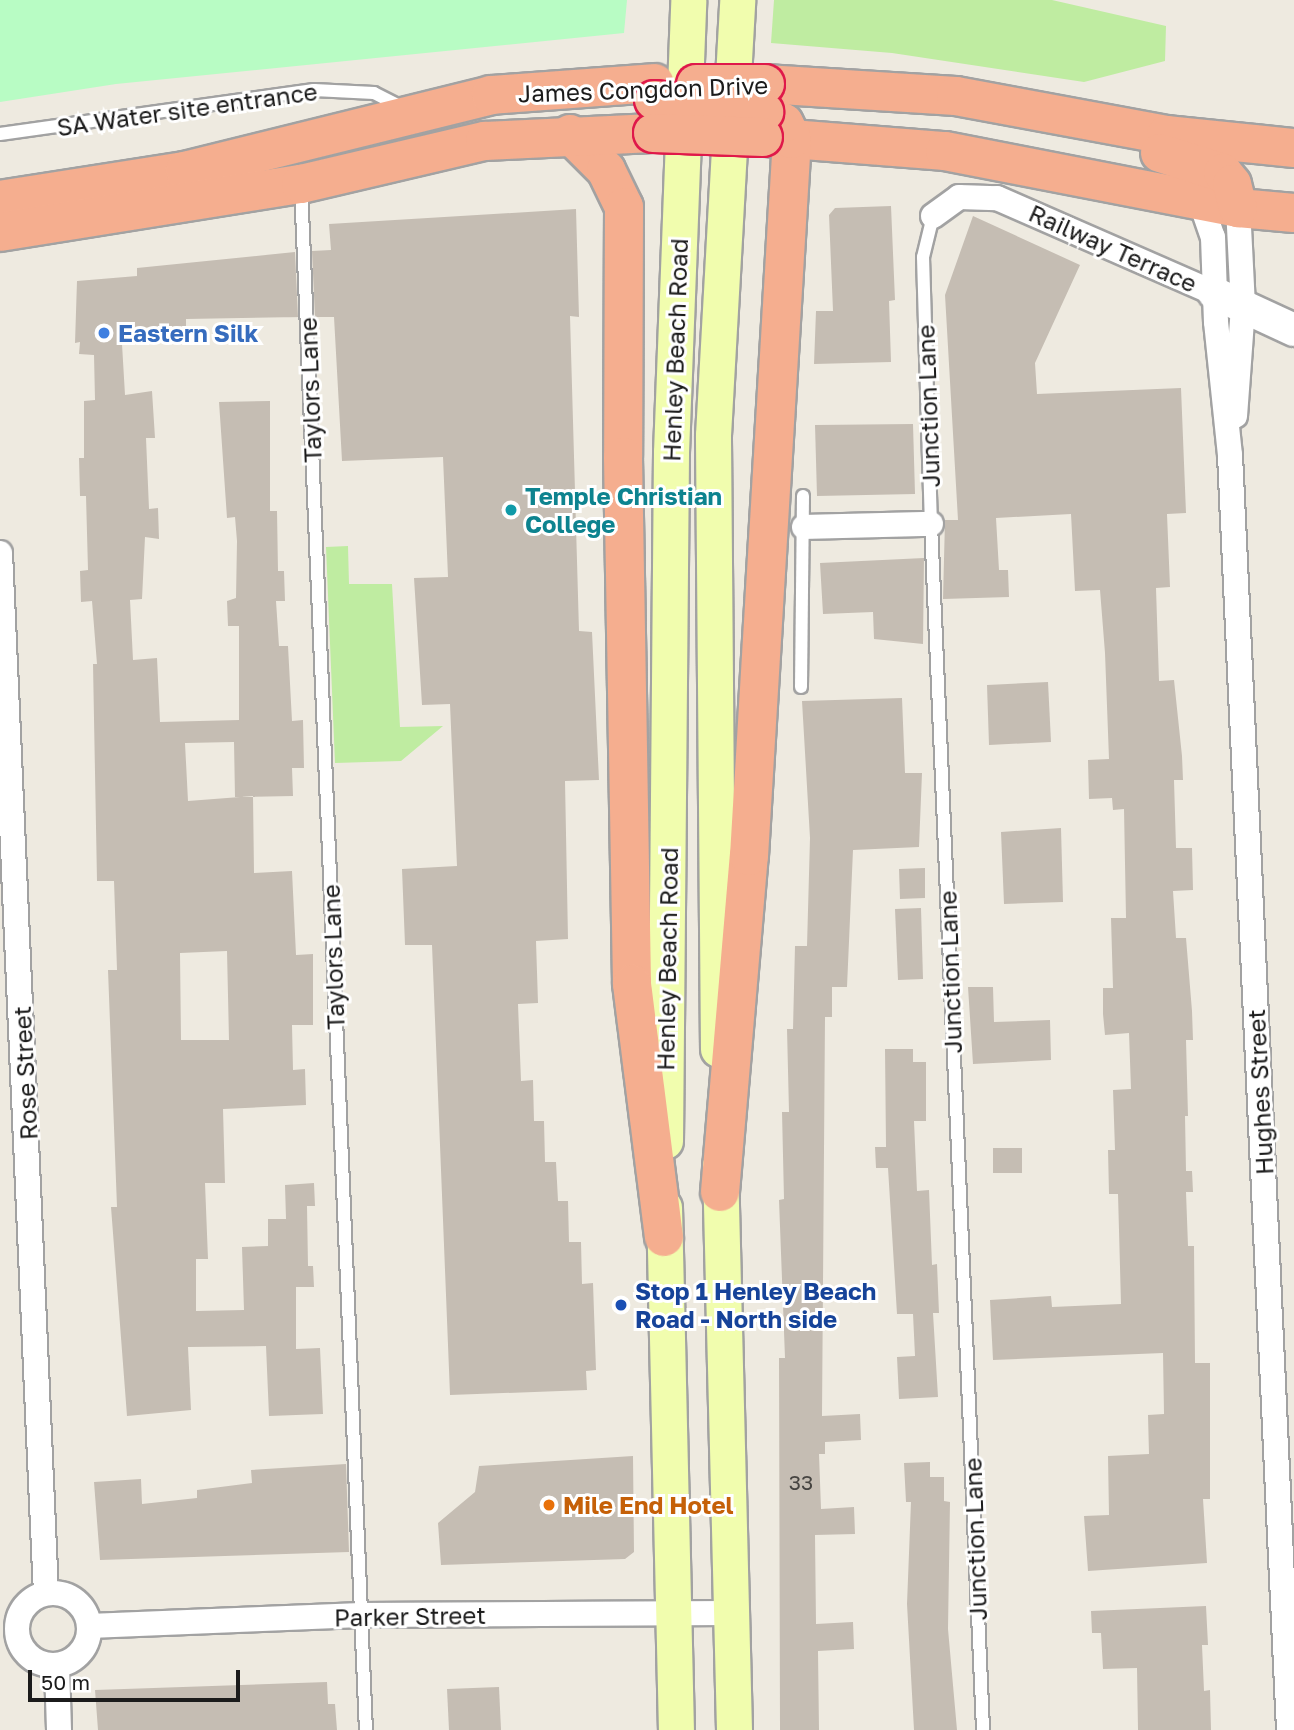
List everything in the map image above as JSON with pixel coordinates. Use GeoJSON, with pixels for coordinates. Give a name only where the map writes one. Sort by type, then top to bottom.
{"type":"FeatureCollection","features":[{"type":"Feature","properties":{"kind":"highway","name":"James Congdon Drive"},"geometry":{"type":"LineString","coordinates":[[0,200],[185,172],[412,113],[548,88],[654,106],[771,118],[1238,208],[1294,214]]}},
{"type":"Feature","properties":{"kind":"highway","name":"James Congdon Drive"},"geometry":{"type":"LineString","coordinates":[[0,232],[301,184],[485,141],[570,134],[654,106],[771,118],[956,96],[1166,135],[1294,148]]}},
{"type":"Feature","properties":{"kind":"highway"},"geometry":{"type":"LineString","coordinates":[[956,96],[1052,130],[1204,164],[1232,184],[1238,208]]}},
{"type":"Feature","properties":{"kind":"highway"},"geometry":{"type":"LineString","coordinates":[[720,1192],[750,856],[771,118]]}},
{"type":"Feature","properties":{"kind":"highway"},"geometry":{"type":"LineString","coordinates":[[570,134],[606,170],[624,207],[623,457],[632,984],[664,1237]]}},
{"type":"Feature","properties":{"kind":"main road","name":"Henley Beach Road"},"geometry":{"type":"LineString","coordinates":[[676,1730],[664,1237],[671,452],[688,0]]}},
{"type":"Feature","properties":{"kind":"main road","name":"Henley Beach Road"},"geometry":{"type":"LineString","coordinates":[[734,1730],[720,1192],[713,435],[724,190],[737,0]]}},
{"type":"Feature","properties":{"kind":"street","name":"Railway Terrace"},"geometry":{"type":"LineString","coordinates":[[933,216],[959,197],[997,198],[1294,330]]}},
{"type":"Feature","properties":{"kind":"street","name":"Hughes Street"},"geometry":{"type":"LineString","coordinates":[[1200,200],[1213,237],[1214,293],[1230,455],[1289,1730]]}},
{"type":"Feature","properties":{"kind":"street","name":"Hughes Street"},"geometry":{"type":"LineString","coordinates":[[1230,455],[1241,372],[1243,306],[1238,208]]}},
{"type":"Feature","properties":{"kind":"street"},"geometry":{"type":"LineString","coordinates":[[804,527],[931,524]]}},
{"type":"Feature","properties":{"kind":"street","name":"Rose Street"},"geometry":{"type":"LineString","coordinates":[[0,553],[46,1593]]}},
{"type":"Feature","properties":{"kind":"street"},"geometry":{"type":"LineString","coordinates":[[46,1593],[73,1599],[83,1608],[89,1626],[78,1657],[57,1666],[29,1657],[8,1635],[21,1611],[46,1593]]}},
{"type":"Feature","properties":{"kind":"street","name":"Parker Street"},"geometry":{"type":"LineString","coordinates":[[89,1626],[361,1615],[730,1613]]}},
{"type":"Feature","properties":{"kind":"street"},"geometry":{"type":"LineString","coordinates":[[57,1666],[59,1730]]}},
{"type":"Feature","properties":{"kind":"lane","name":"SA Water site entrance"},"geometry":{"type":"LineString","coordinates":[[0,135],[314,90],[374,93],[412,113]]}},
{"type":"Feature","properties":{"kind":"lane","name":"Taylors Lane"},"geometry":{"type":"LineString","coordinates":[[301,184],[366,1730]]}},
{"type":"Feature","properties":{"kind":"lane","name":"Junction Lane"},"geometry":{"type":"LineString","coordinates":[[933,216],[923,257],[931,524],[983,1730]]}},
{"type":"Feature","properties":{"kind":"lane"},"geometry":{"type":"LineString","coordinates":[[800,687],[803,496]]}},
{"type":"Feature","properties":{"kind":"green space"},"geometry":{"type":"Polygon","coordinates":[[[0,0],[627,0],[624,33],[116,84],[0,102],[0,0]]]}},
{"type":"Feature","properties":{"kind":"green space"},"geometry":{"type":"Polygon","coordinates":[[[774,0],[1052,0],[1166,26],[1165,61],[1084,82],[892,53],[771,43],[774,0]]]}},
{"type":"Feature","properties":{"kind":"green space"},"geometry":{"type":"Polygon","coordinates":[[[348,546],[349,584],[392,584],[400,727],[443,726],[401,761],[335,763],[326,547],[348,546]]]}},
{"type":"Feature","properties":{"kind":"building"},"geometry":{"type":"Polygon","coordinates":[[[891,206],[895,300],[889,301],[891,362],[814,364],[816,311],[833,311],[829,215],[835,208],[891,206]]]}},
{"type":"Feature","properties":{"kind":"building"},"geometry":{"type":"Polygon","coordinates":[[[576,209],[579,317],[570,316],[579,631],[592,632],[599,780],[565,781],[568,939],[536,941],[538,1003],[518,1004],[521,1081],[533,1080],[534,1121],[544,1121],[545,1162],[556,1162],[558,1201],[568,1201],[569,1242],[581,1242],[582,1284],[593,1283],[596,1370],[586,1371],[587,1390],[450,1395],[432,945],[405,945],[402,869],[457,866],[450,704],[422,705],[414,578],[448,577],[443,457],[342,461],[334,317],[315,317],[312,251],[331,250],[329,224],[576,209]]]}},
{"type":"Feature","properties":{"kind":"building"},"geometry":{"type":"Polygon","coordinates":[[[973,216],[1080,265],[1035,363],[1037,394],[1181,388],[1186,513],[1167,514],[1170,587],[1156,588],[1159,681],[1174,680],[1182,756],[1183,780],[1174,780],[1176,848],[1192,848],[1193,890],[1173,891],[1176,938],[1186,938],[1192,1011],[1193,1040],[1186,1040],[1188,1116],[1185,1116],[1186,1171],[1192,1171],[1193,1192],[1186,1192],[1188,1246],[1194,1246],[1195,1363],[1210,1363],[1210,1499],[1203,1499],[1207,1563],[1088,1571],[1084,1516],[1109,1515],[1108,1456],[1149,1454],[1148,1415],[1164,1414],[1163,1353],[993,1360],[990,1300],[1051,1296],[1052,1307],[1121,1304],[1118,1194],[1109,1194],[1108,1150],[1115,1150],[1113,1090],[1131,1089],[1129,1033],[1105,1035],[1103,1014],[1103,988],[1113,988],[1111,918],[1126,918],[1124,809],[1113,810],[1112,798],[1089,799],[1088,760],[1109,759],[1105,653],[1100,590],[1075,591],[1071,514],[996,518],[999,570],[1008,570],[1009,597],[943,599],[945,520],[958,520],[945,295],[973,216]]]}},
{"type":"Feature","properties":{"kind":"building"},"geometry":{"type":"Polygon","coordinates":[[[295,252],[298,317],[186,319],[186,326],[134,328],[134,344],[122,344],[125,395],[152,391],[155,438],[146,438],[149,509],[158,508],[159,539],[145,537],[142,599],[130,600],[133,660],[157,658],[160,722],[239,720],[239,626],[228,626],[227,601],[236,598],[237,541],[235,517],[227,518],[219,402],[270,401],[270,511],[277,511],[278,571],[284,571],[285,601],[276,601],[279,646],[288,646],[292,721],[303,720],[304,768],[292,768],[293,796],[253,797],[254,873],[292,871],[296,955],[313,954],[313,1025],[292,1025],[293,1070],[305,1069],[306,1105],[223,1109],[225,1183],[205,1183],[208,1259],[196,1259],[196,1311],[244,1310],[242,1247],[268,1246],[268,1219],[286,1219],[285,1185],[314,1183],[315,1206],[307,1206],[308,1266],[313,1266],[314,1287],[296,1287],[296,1349],[320,1348],[323,1414],[269,1416],[266,1346],[188,1347],[191,1410],[127,1416],[111,1207],[117,1207],[108,970],[117,970],[114,881],[97,881],[93,664],[97,664],[92,601],[81,602],[80,571],[88,570],[86,496],[80,496],[79,458],[84,458],[84,401],[95,400],[94,355],[79,354],[80,342],[75,343],[77,281],[137,276],[137,268],[295,252]],[[234,742],[185,743],[188,801],[241,797],[235,797],[234,742]],[[227,951],[180,953],[181,1040],[229,1040],[227,951]]]}},
{"type":"Feature","properties":{"kind":"building"},"geometry":{"type":"Polygon","coordinates":[[[913,424],[915,494],[817,496],[815,425],[913,424]]]}},
{"type":"Feature","properties":{"kind":"building"},"geometry":{"type":"Polygon","coordinates":[[[924,558],[923,644],[874,639],[873,612],[823,614],[820,563],[924,558]]]}},
{"type":"Feature","properties":{"kind":"building"},"geometry":{"type":"Polygon","coordinates":[[[1048,682],[1051,742],[989,745],[987,685],[1048,682]]]}},
{"type":"Feature","properties":{"kind":"building"},"geometry":{"type":"Polygon","coordinates":[[[902,698],[905,773],[922,773],[919,847],[853,850],[847,987],[832,987],[832,1017],[825,1017],[822,1416],[860,1414],[861,1440],[825,1442],[825,1454],[819,1454],[821,1509],[854,1507],[855,1534],[815,1535],[816,1624],[853,1622],[854,1649],[818,1651],[819,1730],[780,1730],[779,1358],[785,1358],[779,1200],[784,1199],[782,1112],[789,1112],[787,1029],[793,1029],[795,946],[807,946],[810,838],[802,701],[902,698]]]}},
{"type":"Feature","properties":{"kind":"building"},"geometry":{"type":"Polygon","coordinates":[[[1061,828],[1063,902],[1004,904],[1001,832],[1061,828]]]}},
{"type":"Feature","properties":{"kind":"building"},"geometry":{"type":"Polygon","coordinates":[[[925,868],[925,898],[900,899],[899,869],[925,868]]]}},
{"type":"Feature","properties":{"kind":"building"},"geometry":{"type":"Polygon","coordinates":[[[921,908],[923,979],[898,980],[895,909],[921,908]]]}},
{"type":"Feature","properties":{"kind":"building"},"geometry":{"type":"Polygon","coordinates":[[[968,987],[993,987],[994,1022],[1050,1020],[1051,1060],[973,1064],[968,987]]]}},
{"type":"Feature","properties":{"kind":"building"},"geometry":{"type":"Polygon","coordinates":[[[885,1049],[913,1049],[913,1062],[926,1062],[926,1121],[914,1121],[917,1191],[929,1190],[932,1265],[937,1264],[939,1313],[933,1313],[938,1397],[899,1399],[897,1357],[915,1356],[913,1314],[897,1314],[888,1168],[876,1168],[875,1147],[886,1147],[885,1049]]]}},
{"type":"Feature","properties":{"kind":"building"},"geometry":{"type":"Polygon","coordinates":[[[993,1148],[1022,1148],[1022,1173],[993,1173],[993,1148]]]}},
{"type":"Feature","properties":{"kind":"building"},"geometry":{"type":"Polygon","coordinates":[[[633,1456],[634,1552],[625,1559],[441,1565],[438,1523],[475,1492],[479,1466],[633,1456]]]}},
{"type":"Feature","properties":{"kind":"building"},"geometry":{"type":"Polygon","coordinates":[[[930,1462],[930,1477],[944,1477],[944,1501],[950,1502],[948,1629],[957,1730],[914,1730],[907,1604],[911,1502],[906,1502],[904,1463],[930,1462]]]}},
{"type":"Feature","properties":{"kind":"building"},"geometry":{"type":"Polygon","coordinates":[[[346,1464],[349,1552],[100,1560],[94,1482],[141,1479],[142,1504],[197,1498],[197,1490],[252,1483],[251,1470],[346,1464]]]}},
{"type":"Feature","properties":{"kind":"building"},"geometry":{"type":"Polygon","coordinates":[[[1206,1606],[1208,1645],[1202,1645],[1204,1691],[1210,1690],[1211,1730],[1138,1730],[1137,1668],[1103,1669],[1101,1633],[1092,1633],[1091,1611],[1206,1606]]]}},
{"type":"Feature","properties":{"kind":"building"},"geometry":{"type":"Polygon","coordinates":[[[327,1682],[328,1704],[335,1704],[337,1730],[98,1730],[95,1690],[327,1682]]]}},
{"type":"Feature","properties":{"kind":"building"},"geometry":{"type":"Polygon","coordinates":[[[499,1687],[501,1730],[449,1730],[447,1689],[499,1687]]]}},
{"type":"Feature","properties":{"kind":"place","name":"Eastern Silk"},"geometry":{"type":"Point","coordinates":[104,333]}},
{"type":"Feature","properties":{"kind":"place","name":"Temple Christian College"},"geometry":{"type":"Point","coordinates":[511,510]}},
{"type":"Feature","properties":{"kind":"place","name":"Stop 1 Henley Beach Road - North side"},"geometry":{"type":"Point","coordinates":[621,1305]}},
{"type":"Feature","properties":{"kind":"place","name":"Mile End Hotel"},"geometry":{"type":"Point","coordinates":[549,1505]}}]}
